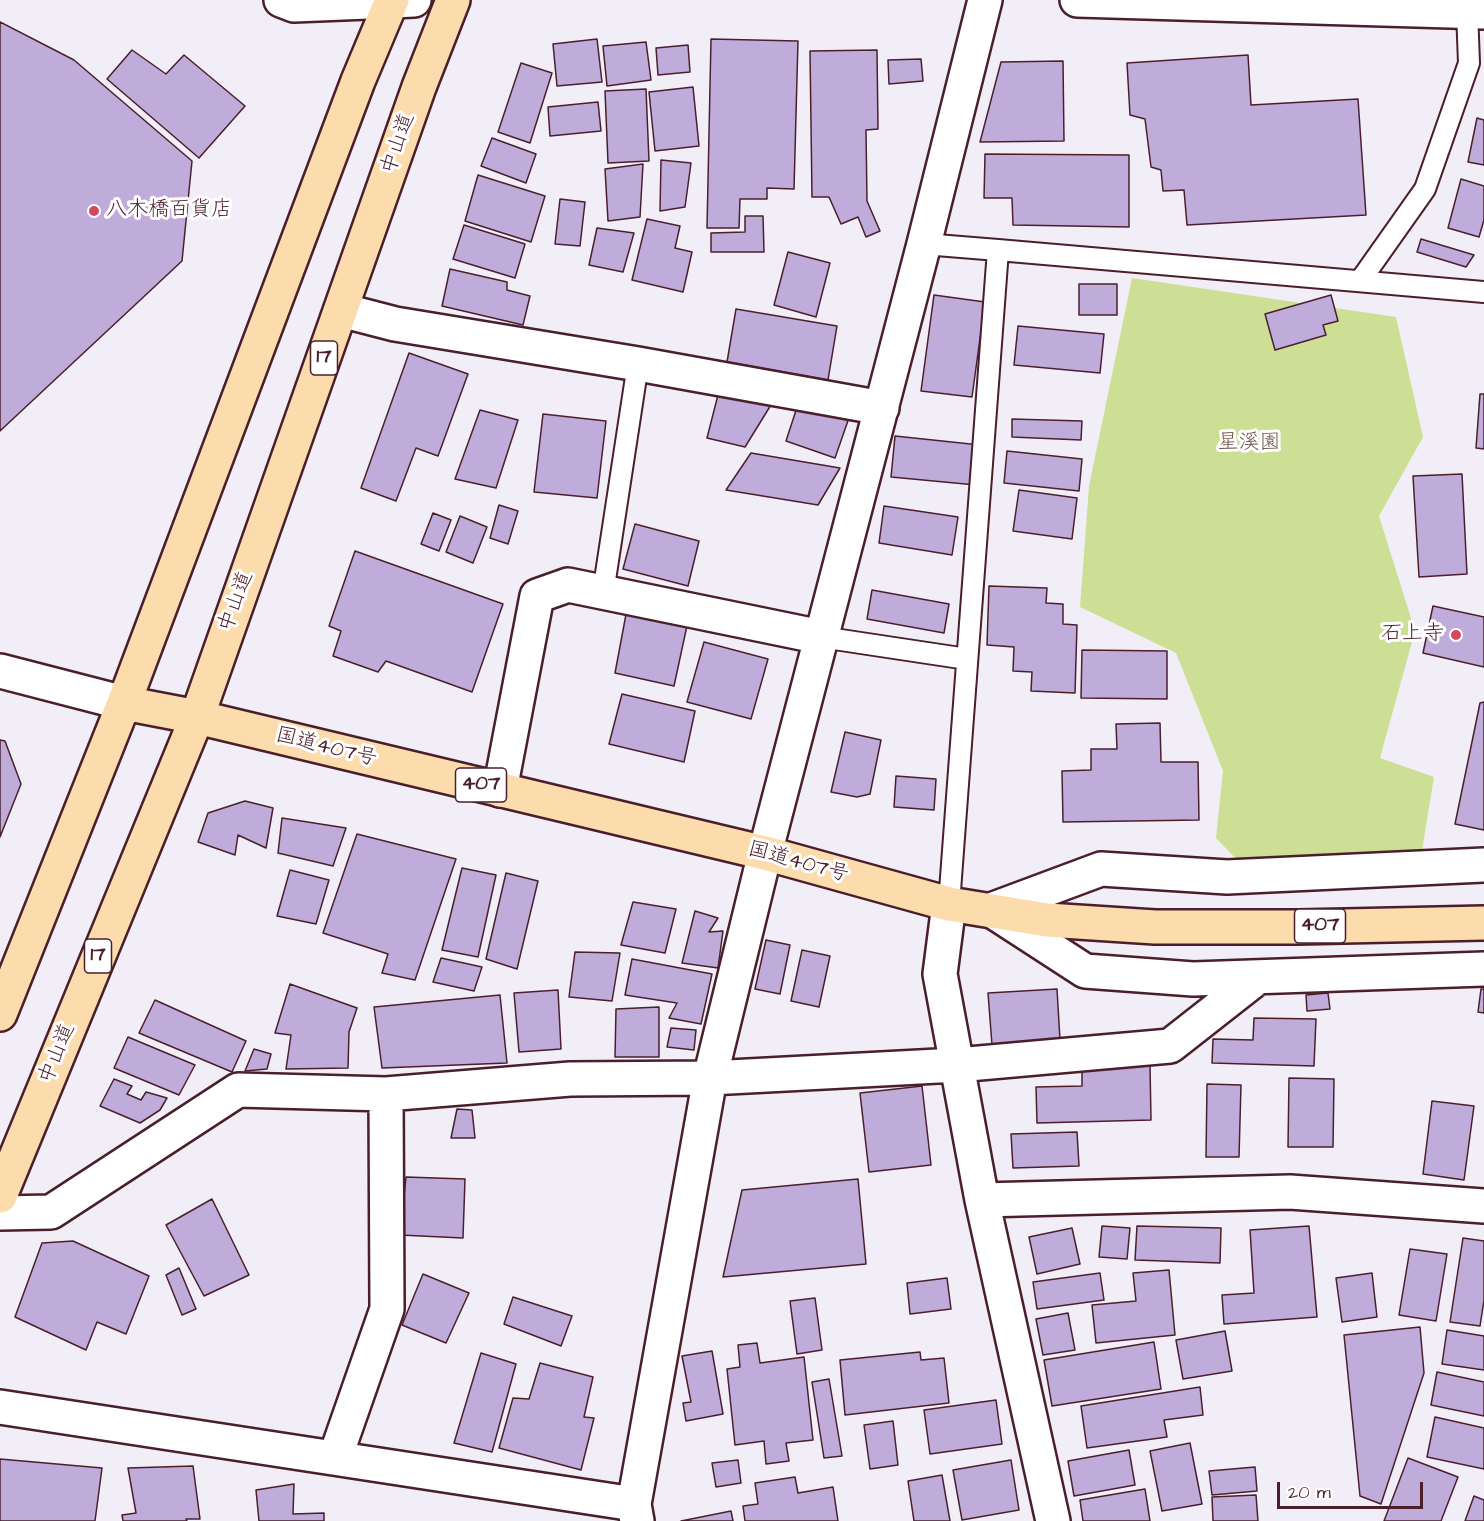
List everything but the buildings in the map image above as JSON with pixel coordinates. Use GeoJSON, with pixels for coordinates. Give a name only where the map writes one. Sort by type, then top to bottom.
{"type":"FeatureCollection","features":[{"type":"Feature","properties":{"kind":"highway"},"geometry":{"type":"LineString","coordinates":[[0,1014],[124,703],[358,81],[399,0]]}},
{"type":"Feature","properties":{"kind":"highway","name":"中山道"},"geometry":{"type":"LineString","coordinates":[[0,1196],[197,717],[419,87],[453,0]]}},
{"type":"Feature","properties":{"kind":"highway","name":"国道407号"},"geometry":{"type":"LineString","coordinates":[[124,703],[197,717],[765,853],[949,904],[1047,920],[1155,927],[1484,923]]}},
{"type":"Feature","properties":{"kind":"street"},"geometry":{"type":"LineString","coordinates":[[281,0],[294,5],[399,0]]}},
{"type":"Feature","properties":{"kind":"street"},"geometry":{"type":"LineString","coordinates":[[0,1407],[335,1458],[636,1512],[710,1078],[765,853],[882,408],[985,0]]}},
{"type":"Feature","properties":{"kind":"street"},"geometry":{"type":"LineString","coordinates":[[1077,0],[1421,5],[1475,11]]}},
{"type":"Feature","properties":{"kind":"street"},"geometry":{"type":"LineString","coordinates":[[341,310],[395,324],[638,364],[882,408]]}},
{"type":"Feature","properties":{"kind":"street"},"geometry":{"type":"LineString","coordinates":[[500,790],[537,596],[567,585],[821,637]]}},
{"type":"Feature","properties":{"kind":"street"},"geometry":{"type":"LineString","coordinates":[[0,671],[124,703]]}},
{"type":"Feature","properties":{"kind":"street"},"geometry":{"type":"LineString","coordinates":[[991,910],[1101,869],[1227,877],[1484,865]]}},
{"type":"Feature","properties":{"kind":"street"},"geometry":{"type":"LineString","coordinates":[[949,904],[940,974],[982,1200],[1053,1521]]}},
{"type":"Feature","properties":{"kind":"street"},"geometry":{"type":"LineString","coordinates":[[991,910],[1085,971],[1193,979],[1484,969]]}},
{"type":"Feature","properties":{"kind":"street"},"geometry":{"type":"LineString","coordinates":[[0,1213],[51,1212],[238,1090],[386,1094],[570,1079],[710,1078],[957,1065],[1170,1046],[1258,977]]}},
{"type":"Feature","properties":{"kind":"street"},"geometry":{"type":"LineString","coordinates":[[335,1458],[387,1309],[386,1094]]}},
{"type":"Feature","properties":{"kind":"street"},"geometry":{"type":"LineString","coordinates":[[982,1200],[1290,1192],[1484,1206]]}},
{"type":"Feature","properties":{"kind":"lane"},"geometry":{"type":"LineString","coordinates":[[1360,281],[1425,189],[1469,63],[1475,11]]}},
{"type":"Feature","properties":{"kind":"lane"},"geometry":{"type":"LineString","coordinates":[[924,244],[1484,292]]}},
{"type":"Feature","properties":{"kind":"lane"},"geometry":{"type":"LineString","coordinates":[[949,904],[998,250]]}},
{"type":"Feature","properties":{"kind":"lane"},"geometry":{"type":"LineString","coordinates":[[603,593],[638,364]]}},
{"type":"Feature","properties":{"kind":"lane"},"geometry":{"type":"LineString","coordinates":[[821,637],[967,659]]}},
{"type":"Feature","properties":{"kind":"green space","name":"星溪園"},"geometry":{"type":"Polygon","coordinates":[[[1132,278],[1396,317],[1423,437],[1379,516],[1415,631],[1380,758],[1434,777],[1417,881],[1244,867],[1216,838],[1223,771],[1176,653],[1080,607],[1089,486],[1132,278]]]}},
{"type":"Feature","properties":{"kind":"place","name":"八木橋百貨店"},"geometry":{"type":"Point","coordinates":[94,211]}},
{"type":"Feature","properties":{"kind":"place","name":"石上寺"},"geometry":{"type":"Point","coordinates":[1456,635]}}]}
